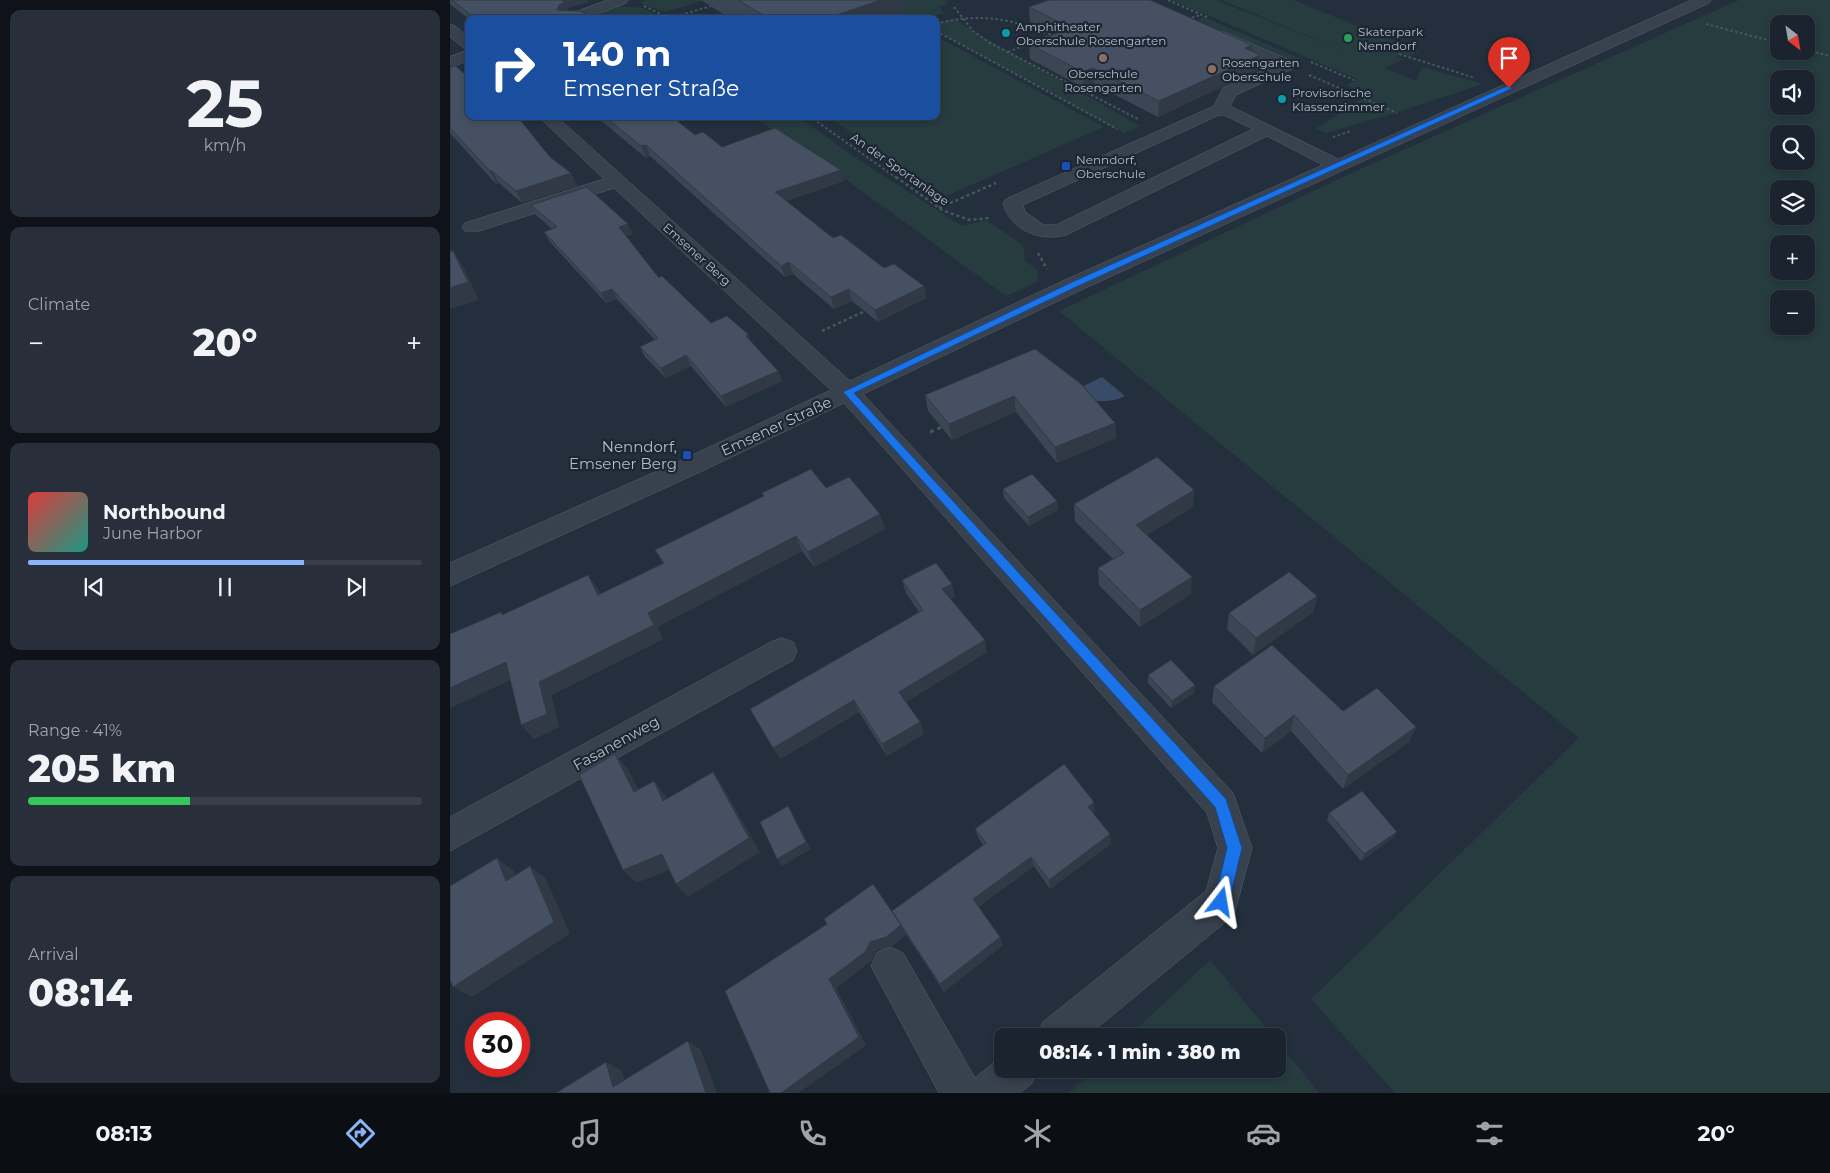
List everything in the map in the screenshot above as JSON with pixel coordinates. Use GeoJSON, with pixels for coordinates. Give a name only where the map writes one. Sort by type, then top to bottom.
{"type":"FeatureCollection","features":[{"type":"Feature","properties":{"kind":"street"},"geometry":{"type":"LineString","coordinates":[[581,15],[621,0]]}},
{"type":"Feature","properties":{"kind":"street","name":"Emsener Straße"},"geometry":{"type":"LineString","coordinates":[[450,575],[691,466],[1073,285],[1704,0]]}},
{"type":"Feature","properties":{"kind":"street"},"geometry":{"type":"LineString","coordinates":[[1184,20],[1288,66]]}},
{"type":"Feature","properties":{"kind":"street"},"geometry":{"type":"LineString","coordinates":[[450,29],[465,42]]}},
{"type":"Feature","properties":{"kind":"street"},"geometry":{"type":"LineString","coordinates":[[450,62],[465,57]]}},
{"type":"Feature","properties":{"kind":"street"},"geometry":{"type":"LineString","coordinates":[[1220,110],[1229,92],[1288,66]]}},
{"type":"Feature","properties":{"kind":"street"},"geometry":{"type":"LineString","coordinates":[[1266,130],[1059,231],[1040,231],[1016,215],[1013,204],[1165,133],[1220,110],[1226,110],[1266,130],[1338,166]]}},
{"type":"Feature","properties":{"kind":"street","name":"Emsener Berg"},"geometry":{"type":"LineString","coordinates":[[550,120],[848,392],[1221,804],[1234,848],[1221,902],[1067,1028]]}},
{"type":"Feature","properties":{"kind":"street"},"geometry":{"type":"LineString","coordinates":[[472,227],[617,181]]}},
{"type":"Feature","properties":{"kind":"street","name":"Fasanenweg"},"geometry":{"type":"LineString","coordinates":[[450,835],[782,651]]}},
{"type":"Feature","properties":{"kind":"street"},"geometry":{"type":"LineString","coordinates":[[890,966],[961,1093]]}},
{"type":"Feature","properties":{"kind":"street"},"geometry":{"type":"LineString","coordinates":[[988,1093],[1007,1078]]}},
{"type":"Feature","properties":{"kind":"path"},"geometry":{"type":"LineString","coordinates":[[642,5],[662,15]]}},
{"type":"Feature","properties":{"kind":"path"},"geometry":{"type":"LineString","coordinates":[[682,15],[710,6]]}},
{"type":"Feature","properties":{"kind":"path"},"geometry":{"type":"LineString","coordinates":[[954,6],[973,31],[1007,52],[1165,133]]}},
{"type":"Feature","properties":{"kind":"path"},"geometry":{"type":"LineString","coordinates":[[1184,20],[1202,15]]}},
{"type":"Feature","properties":{"kind":"path"},"geometry":{"type":"LineString","coordinates":[[1669,15],[1770,41]]}},
{"type":"Feature","properties":{"kind":"path"},"geometry":{"type":"LineString","coordinates":[[940,23],[962,17],[991,17],[1016,20],[1060,38]]}},
{"type":"Feature","properties":{"kind":"path"},"geometry":{"type":"LineString","coordinates":[[940,33],[1117,129],[1108,133]]}},
{"type":"Feature","properties":{"kind":"path"},"geometry":{"type":"LineString","coordinates":[[1007,52],[1051,34]]}},
{"type":"Feature","properties":{"kind":"path"},"geometry":{"type":"LineString","coordinates":[[1815,52],[1830,56]]}},
{"type":"Feature","properties":{"kind":"path"},"geometry":{"type":"LineString","coordinates":[[1399,54],[1508,89]]}},
{"type":"Feature","properties":{"kind":"path"},"geometry":{"type":"LineString","coordinates":[[1288,66],[1401,115]]}},
{"type":"Feature","properties":{"kind":"path","name":"An der Sportanlage"},"geometry":{"type":"LineString","coordinates":[[815,120],[939,208],[969,220],[1016,215]]}},
{"type":"Feature","properties":{"kind":"path"},"geometry":{"type":"LineString","coordinates":[[939,208],[1002,181]]}},
{"type":"Feature","properties":{"kind":"path"},"geometry":{"type":"LineString","coordinates":[[1040,231],[1044,238],[1037,250],[1045,268],[1073,285]]}},
{"type":"Feature","properties":{"kind":"path"},"geometry":{"type":"LineString","coordinates":[[816,334],[865,311]]}},
{"type":"Feature","properties":{"kind":"path"},"geometry":{"type":"LineString","coordinates":[[930,432],[942,427]]}},
{"type":"Feature","properties":{"kind":"green space"},"geometry":{"type":"Polygon","coordinates":[[[646,0],[705,0],[664,12],[640,3],[646,0]]]}},
{"type":"Feature","properties":{"kind":"green space"},"geometry":{"type":"Polygon","coordinates":[[[864,0],[947,0],[947,5],[939,6],[944,13],[938,15],[894,15],[864,0]]]}},
{"type":"Feature","properties":{"kind":"green space"},"geometry":{"type":"Polygon","coordinates":[[[1172,0],[1216,0],[1354,55],[1221,0],[1293,0],[1419,51],[1409,56],[1400,53],[1396,56],[1403,59],[1385,68],[1416,81],[1422,67],[1483,84],[1389,115],[1326,133],[1315,129],[1368,95],[1347,85],[1357,79],[1172,0]]]}},
{"type":"Feature","properties":{"kind":"green space"},"geometry":{"type":"Polygon","coordinates":[[[1739,0],[1830,0],[1830,1093],[1395,1093],[1311,999],[1579,738],[1059,311],[1345,176],[1739,0]]]}},
{"type":"Feature","properties":{"kind":"green space"},"geometry":{"type":"Polygon","coordinates":[[[617,6],[643,8],[658,15],[607,15],[602,12],[617,6]]]}},
{"type":"Feature","properties":{"kind":"green space"},"geometry":{"type":"Polygon","coordinates":[[[1204,17],[1299,58],[1291,62],[1197,20],[1204,17]]]}},
{"type":"Feature","properties":{"kind":"green space"},"geometry":{"type":"Polygon","coordinates":[[[954,18],[973,31],[1140,126],[1124,133],[940,33],[940,23],[954,18]]]}},
{"type":"Feature","properties":{"kind":"green space"},"geometry":{"type":"Polygon","coordinates":[[[940,38],[1104,127],[946,196],[833,120],[940,120],[940,38]]]}},
{"type":"Feature","properties":{"kind":"green space"},"geometry":{"type":"Polygon","coordinates":[[[759,120],[803,120],[856,158],[962,226],[986,220],[1023,245],[1025,260],[1038,271],[1037,282],[1006,296],[848,181],[759,120]]]}},
{"type":"Feature","properties":{"kind":"green space"},"geometry":{"type":"Polygon","coordinates":[[[1210,960],[1266,1028],[1138,1028],[1210,960]]]}},
{"type":"Feature","properties":{"kind":"green space"},"geometry":{"type":"Polygon","coordinates":[[[1286,1052],[1319,1093],[1069,1093],[1085,1078],[1286,1078],[1286,1052]]]}},
{"type":"Feature","properties":{"kind":"water"},"geometry":{"type":"Polygon","coordinates":[[[1102,377],[1125,396],[1111,401],[1103,401],[1065,395],[1102,377]]]}},
{"type":"Feature","properties":{"kind":"building"},"geometry":{"type":"Polygon","coordinates":[[[452,0],[561,0],[565,2],[559,5],[557,10],[580,11],[588,15],[471,15],[452,0]]]}},
{"type":"Feature","properties":{"kind":"building"},"geometry":{"type":"Polygon","coordinates":[[[738,0],[881,0],[836,15],[763,15],[738,0]]]}},
{"type":"Feature","properties":{"kind":"building"},"geometry":{"type":"Polygon","coordinates":[[[1049,0],[1150,0],[1252,45],[1245,48],[1260,55],[1159,101],[1093,68],[1083,72],[1029,44],[1072,28],[1029,7],[1049,0]]]}},
{"type":"Feature","properties":{"kind":"building"},"geometry":{"type":"Polygon","coordinates":[[[456,66],[465,74],[465,120],[520,120],[550,157],[571,173],[516,191],[490,171],[450,128],[450,67],[456,66]]]}},
{"type":"Feature","properties":{"kind":"building"},"geometry":{"type":"Polygon","coordinates":[[[609,120],[676,120],[695,135],[703,132],[722,147],[775,128],[841,170],[775,192],[833,238],[841,235],[884,268],[894,264],[924,286],[875,310],[849,289],[831,297],[789,262],[781,266],[646,145],[641,146],[609,120]]]}},
{"type":"Feature","properties":{"kind":"building"},"geometry":{"type":"Polygon","coordinates":[[[587,187],[628,224],[619,227],[659,278],[662,276],[711,323],[727,316],[748,334],[746,336],[778,371],[721,396],[686,355],[661,368],[640,347],[658,338],[612,289],[601,293],[544,232],[557,227],[531,205],[587,187]]]}},
{"type":"Feature","properties":{"kind":"building"},"geometry":{"type":"Polygon","coordinates":[[[450,251],[453,251],[468,282],[450,288],[450,251]]]}},
{"type":"Feature","properties":{"kind":"building"},"geometry":{"type":"Polygon","coordinates":[[[1035,349],[1081,384],[1115,423],[1055,447],[1014,396],[949,424],[925,395],[1035,349]]]}},
{"type":"Feature","properties":{"kind":"building"},"geometry":{"type":"Polygon","coordinates":[[[1157,457],[1194,490],[1136,525],[1192,577],[1140,610],[1098,568],[1124,553],[1074,504],[1157,457]]]}},
{"type":"Feature","properties":{"kind":"building"},"geometry":{"type":"Polygon","coordinates":[[[811,469],[826,488],[849,477],[880,514],[808,552],[796,536],[648,613],[654,625],[539,682],[547,714],[521,725],[506,662],[450,688],[450,634],[501,612],[502,615],[588,575],[598,595],[664,563],[655,550],[764,496],[762,493],[811,469]]]}},
{"type":"Feature","properties":{"kind":"building"},"geometry":{"type":"Polygon","coordinates":[[[1032,474],[1057,501],[1028,517],[1003,489],[1032,474]]]}},
{"type":"Feature","properties":{"kind":"building"},"geometry":{"type":"Polygon","coordinates":[[[936,563],[952,584],[942,589],[985,640],[899,692],[920,722],[882,744],[854,700],[773,748],[750,709],[923,610],[902,580],[936,563]]]}},
{"type":"Feature","properties":{"kind":"building"},"geometry":{"type":"Polygon","coordinates":[[[1289,572],[1317,596],[1256,638],[1229,613],[1289,572]]]}},
{"type":"Feature","properties":{"kind":"building"},"geometry":{"type":"Polygon","coordinates":[[[1272,645],[1343,711],[1377,688],[1416,727],[1348,775],[1294,715],[1265,738],[1214,686],[1272,645]]]}},
{"type":"Feature","properties":{"kind":"building"},"geometry":{"type":"Polygon","coordinates":[[[1171,660],[1195,685],[1172,701],[1148,675],[1171,660]]]}},
{"type":"Feature","properties":{"kind":"building"},"geometry":{"type":"Polygon","coordinates":[[[615,754],[634,792],[654,781],[663,801],[713,772],[749,838],[676,884],[662,854],[623,870],[579,775],[615,754]]]}},
{"type":"Feature","properties":{"kind":"building"},"geometry":{"type":"Polygon","coordinates":[[[1064,764],[1094,802],[1088,807],[1110,834],[1049,880],[1031,857],[973,899],[1000,937],[940,984],[892,911],[986,843],[975,829],[1064,764]]]}},
{"type":"Feature","properties":{"kind":"building"},"geometry":{"type":"Polygon","coordinates":[[[1362,791],[1397,832],[1364,854],[1329,813],[1362,791]]]}},
{"type":"Feature","properties":{"kind":"building"},"geometry":{"type":"Polygon","coordinates":[[[788,806],[806,842],[777,859],[760,822],[788,806]]]}},
{"type":"Feature","properties":{"kind":"building"},"geometry":{"type":"Polygon","coordinates":[[[497,858],[506,881],[530,866],[554,922],[453,987],[450,979],[450,886],[497,858]]]}},
{"type":"Feature","properties":{"kind":"building"},"geometry":{"type":"Polygon","coordinates":[[[873,884],[901,925],[886,937],[870,942],[865,952],[829,979],[859,1037],[781,1093],[770,1093],[725,991],[827,924],[824,919],[873,884]]]}},
{"type":"Feature","properties":{"kind":"building"},"geometry":{"type":"Polygon","coordinates":[[[688,1041],[706,1093],[556,1093],[606,1062],[613,1087],[688,1041]]]}},
{"type":"Feature","properties":{"kind":"place","name":"Amphitheater Oberschule Rosengarten"},"geometry":{"type":"Point","coordinates":[1006,33]}},
{"type":"Feature","properties":{"kind":"place","name":"Skaterpark Nenndorf"},"geometry":{"type":"Point","coordinates":[1348,38]}},
{"type":"Feature","properties":{"kind":"place","name":"Oberschule Rosengarten"},"geometry":{"type":"Point","coordinates":[1103,58]}},
{"type":"Feature","properties":{"kind":"place","name":"Rosengarten Oberschule"},"geometry":{"type":"Point","coordinates":[1212,69]}},
{"type":"Feature","properties":{"kind":"place","name":"Provisorische Klassenzimmer"},"geometry":{"type":"Point","coordinates":[1282,99]}},
{"type":"Feature","properties":{"kind":"place","name":"Nenndorf, Oberschule"},"geometry":{"type":"Point","coordinates":[1066,166]}},
{"type":"Feature","properties":{"kind":"place","name":"Nenndorf, Emsener Berg"},"geometry":{"type":"Point","coordinates":[687,455]}},
{"type":"Feature","properties":{"kind":"route"},"geometry":{"type":"LineString","coordinates":[[1221,902],[1234,848],[1221,804],[848,392],[1073,285],[1509,88]]}}]}
